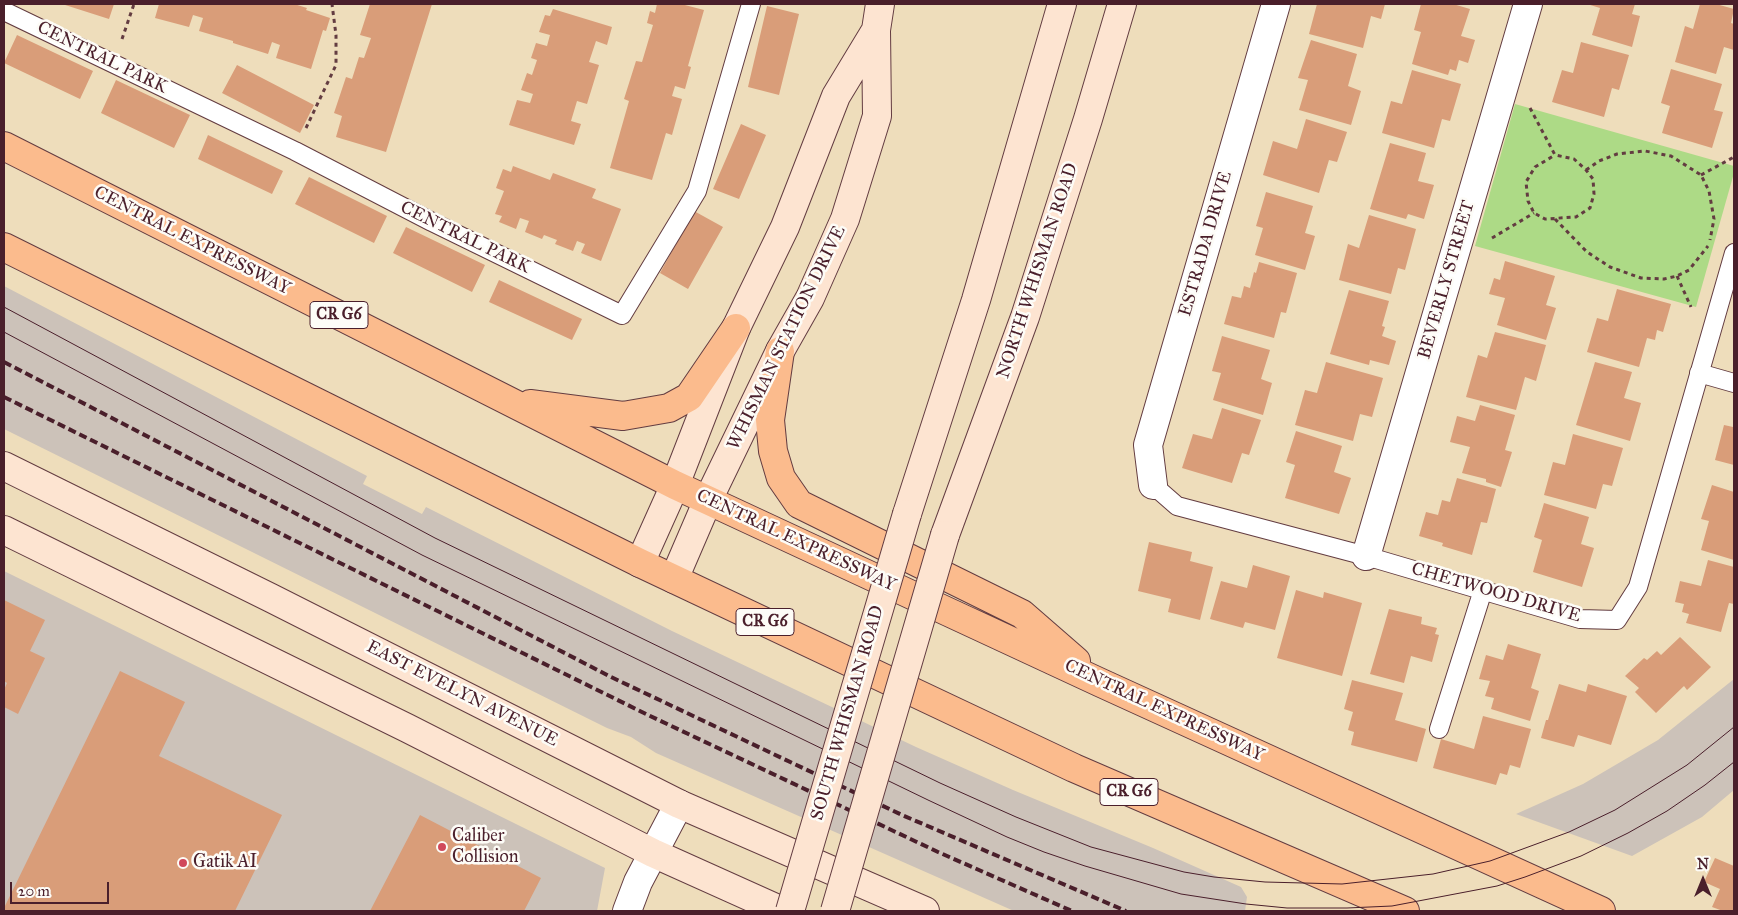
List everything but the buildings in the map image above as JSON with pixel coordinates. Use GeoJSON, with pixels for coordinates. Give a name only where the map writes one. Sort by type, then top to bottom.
{"type":"FeatureCollection","features":[{"type":"Feature","properties":{"kind":"highway","name":"CENTRAL EXPRESSWAY"},"geometry":{"type":"LineString","coordinates":[[4,146],[675,485],[1099,682],[1601,911]]}},
{"type":"Feature","properties":{"kind":"highway","name":"CR G6"},"geometry":{"type":"LineString","coordinates":[[4,247],[640,563],[1074,768],[1405,911]]}},
{"type":"Feature","properties":{"kind":"highway"},"geometry":{"type":"LineString","coordinates":[[512,402],[623,416],[668,408],[689,397],[736,328]]}},
{"type":"Feature","properties":{"kind":"highway"},"geometry":{"type":"LineString","coordinates":[[780,351],[770,420],[773,450],[782,478],[800,504],[1022,614],[1099,682]]}},
{"type":"Feature","properties":{"kind":"main road","name":"SOUTH WHISMAN ROAD"},"geometry":{"type":"LineString","coordinates":[[790,911],[907,514],[976,300],[1062,4]]}},
{"type":"Feature","properties":{"kind":"main road","name":"NORTH WHISMAN ROAD"},"geometry":{"type":"LineString","coordinates":[[835,911],[945,535],[1024,317],[1088,119],[1122,4]]}},
{"type":"Feature","properties":{"kind":"main road","name":"WHISMAN STATION DRIVE"},"geometry":{"type":"LineString","coordinates":[[640,563],[675,485],[736,328],[784,227],[836,96],[878,17]]}},
{"type":"Feature","properties":{"kind":"main road","name":"WHISMAN STATION DRIVE"},"geometry":{"type":"LineString","coordinates":[[674,579],[708,500],[780,351],[810,298],[845,219],[877,116],[878,17]]}},
{"type":"Feature","properties":{"kind":"main road","name":"EAST EVELYN AVENUE"},"geometry":{"type":"LineString","coordinates":[[4,466],[271,598],[679,804],[925,911]]}},
{"type":"Feature","properties":{"kind":"main road"},"geometry":{"type":"LineString","coordinates":[[4,530],[407,728],[653,853],[782,911]]}},
{"type":"Feature","properties":{"kind":"street","name":"ESTRADA DRIVE"},"geometry":{"type":"LineString","coordinates":[[1153,485],[1148,445],[1276,4]]}},
{"type":"Feature","properties":{"kind":"street","name":"BEVERLY STREET"},"geometry":{"type":"LineString","coordinates":[[1366,556],[1528,4]]}},
{"type":"Feature","properties":{"kind":"street"},"geometry":{"type":"LineString","coordinates":[[627,911],[632,896],[679,804]]}},
{"type":"Feature","properties":{"kind":"lane","name":"CENTRAL PARK"},"geometry":{"type":"LineString","coordinates":[[6,4],[4,11],[295,151],[432,222],[622,315],[697,190],[751,4]]}},
{"type":"Feature","properties":{"kind":"lane","name":"CHETWOOD DRIVE"},"geometry":{"type":"LineString","coordinates":[[1153,485],[1177,506],[1366,556],[1580,619],[1617,620],[1638,587],[1734,253]]}},
{"type":"Feature","properties":{"kind":"lane"},"geometry":{"type":"LineString","coordinates":[[1699,373],[1734,383]]}},
{"type":"Feature","properties":{"kind":"lane"},"geometry":{"type":"LineString","coordinates":[[1440,729],[1483,590]]}},
{"type":"Feature","properties":{"kind":"path"},"geometry":{"type":"LineString","coordinates":[[113,64],[134,4]]}},
{"type":"Feature","properties":{"kind":"path"},"geometry":{"type":"LineString","coordinates":[[295,151],[321,100],[336,65],[336,35],[332,4]]}},
{"type":"Feature","properties":{"kind":"path"},"geometry":{"type":"LineString","coordinates":[[1509,68],[1555,155]]}},
{"type":"Feature","properties":{"kind":"path"},"geometry":{"type":"LineString","coordinates":[[1555,219],[1587,252],[1610,266],[1641,278],[1664,279],[1677,276],[1689,270],[1709,244],[1714,219],[1709,190],[1701,174],[1671,156],[1645,151],[1618,154],[1599,161],[1586,170]]}},
{"type":"Feature","properties":{"kind":"path"},"geometry":{"type":"LineString","coordinates":[[1555,155],[1574,159],[1586,170],[1593,179],[1594,194],[1590,208],[1576,217],[1555,219],[1545,219],[1534,212],[1528,201],[1526,182],[1535,167],[1555,155]]}},
{"type":"Feature","properties":{"kind":"path"},"geometry":{"type":"LineString","coordinates":[[1701,174],[1734,157]]}},
{"type":"Feature","properties":{"kind":"shaded area"},"geometry":{"type":"Polygon","coordinates":[[[4,286],[367,476],[363,484],[422,514],[426,507],[672,631],[916,747],[1241,887],[1247,897],[1245,911],[1014,911],[656,753],[631,737],[607,728],[4,429],[4,286]]]}},
{"type":"Feature","properties":{"kind":"shaded area"},"geometry":{"type":"Polygon","coordinates":[[[4,571],[605,868],[597,911],[4,911],[4,571]]]}},
{"type":"Feature","properties":{"kind":"shaded area"},"geometry":{"type":"Polygon","coordinates":[[[1734,679],[1734,790],[1702,817],[1632,856],[1516,814],[1583,784],[1658,740],[1734,679]]]}},
{"type":"Feature","properties":{"kind":"green space"},"geometry":{"type":"Polygon","coordinates":[[[1515,104],[1734,166],[1734,173],[1696,307],[1475,246],[1515,104]]]}},
{"type":"Feature","properties":{"kind":"tram line"},"geometry":{"type":"LineString","coordinates":[[4,307],[435,538],[940,783],[1016,817],[1091,847],[1184,872],[1265,882],[1342,884],[1433,874],[1490,861],[1569,832],[1615,810],[1687,765],[1734,727]]}},
{"type":"Feature","properties":{"kind":"tram line"},"geometry":{"type":"LineString","coordinates":[[4,332],[422,555],[928,800],[1044,852],[1181,894],[1287,908],[1347,908],[1392,906],[1497,886],[1581,856],[1628,833],[1667,811],[1734,762]]}},
{"type":"Feature","properties":{"kind":"railway"},"geometry":{"type":"LineString","coordinates":[[4,362],[611,677],[902,815],[1126,911]]}},
{"type":"Feature","properties":{"kind":"railway"},"geometry":{"type":"LineString","coordinates":[[4,397],[648,715],[938,852],[1072,911]]}},
{"type":"Feature","properties":{"kind":"place","name":"Caliber Collision"},"geometry":{"type":"Point","coordinates":[442,847]}},
{"type":"Feature","properties":{"kind":"place","name":"Gatik AI"},"geometry":{"type":"Point","coordinates":[183,863]}}]}
